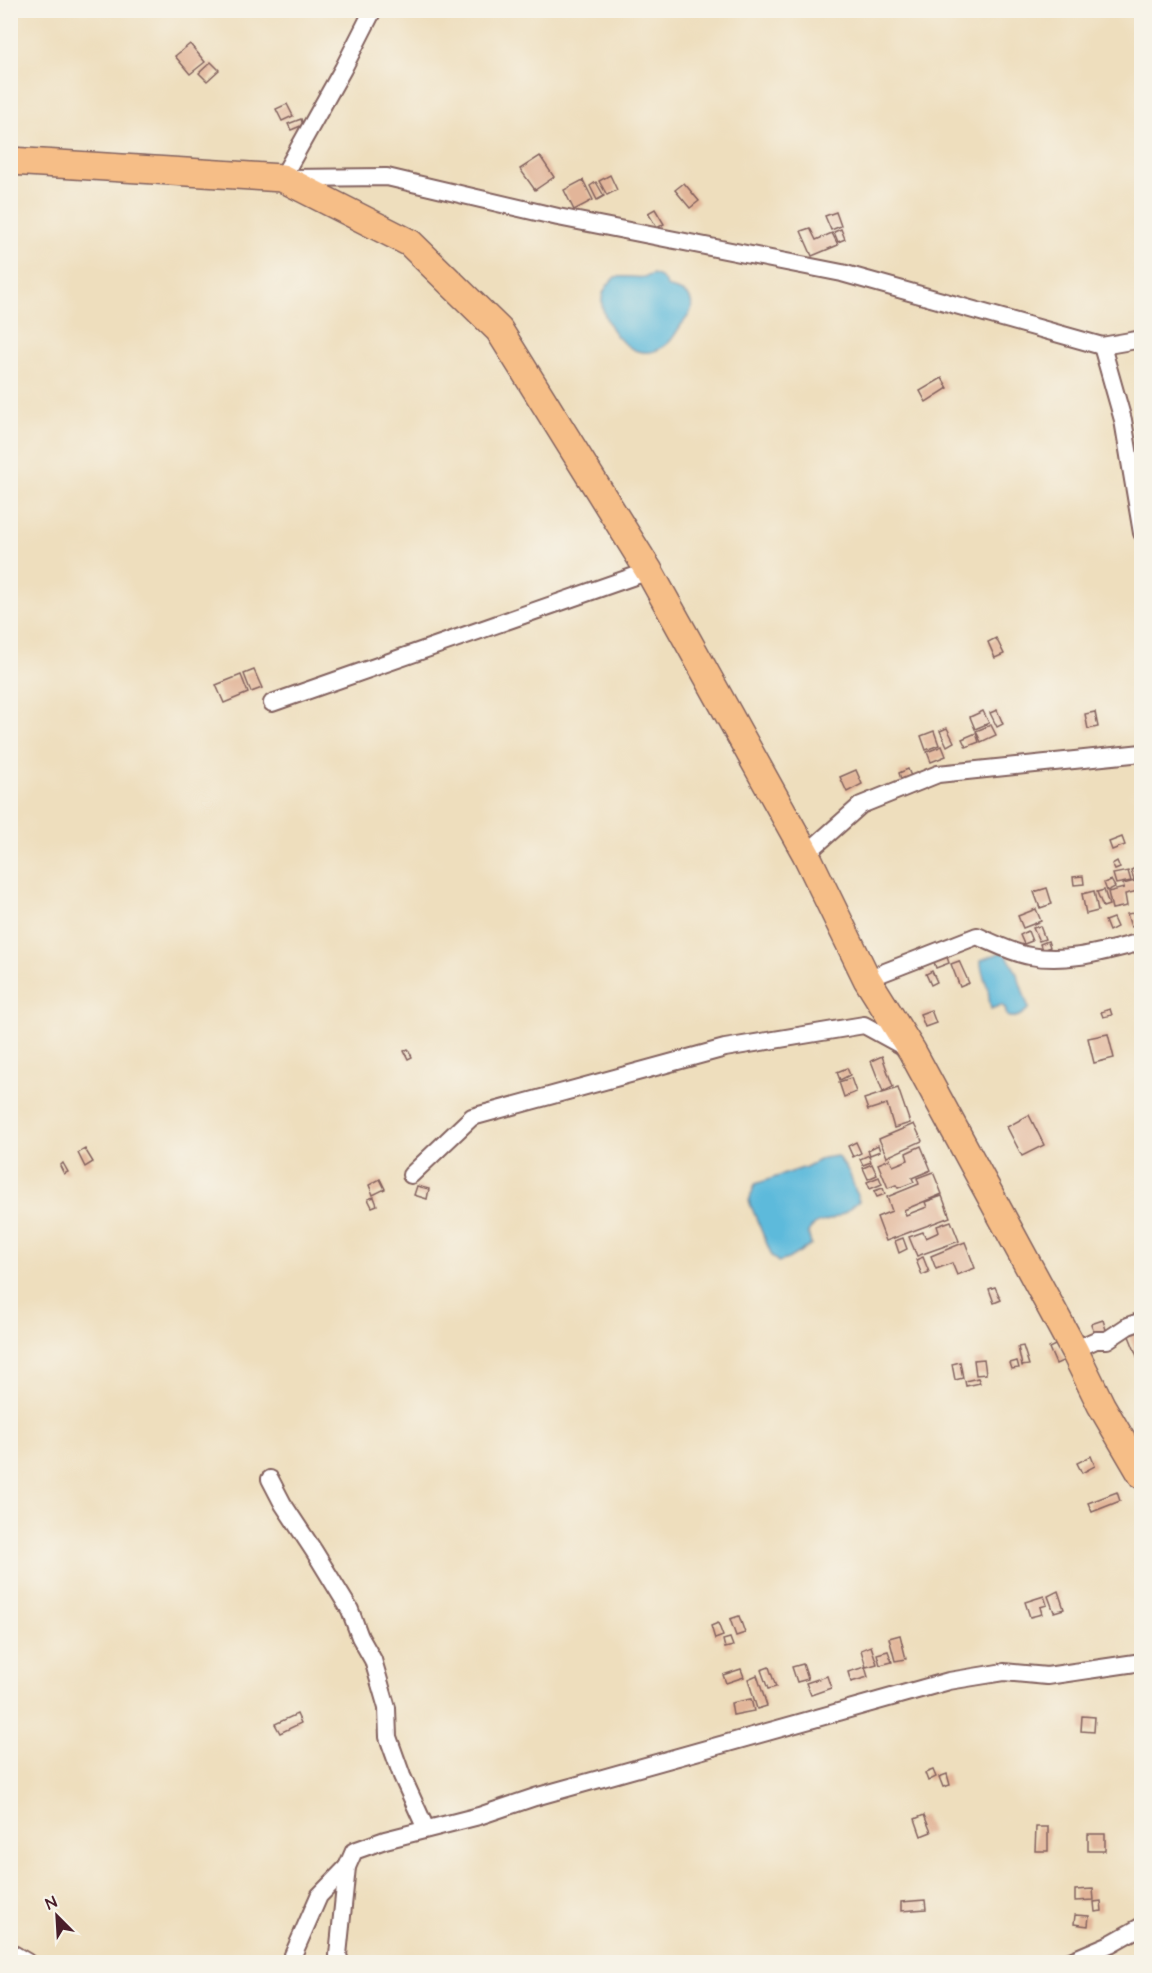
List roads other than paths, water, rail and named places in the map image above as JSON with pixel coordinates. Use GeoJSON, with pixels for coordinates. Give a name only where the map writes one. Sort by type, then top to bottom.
{"type":"FeatureCollection","features":[{"type":"Feature","properties":{"kind":"highway"},"geometry":{"type":"LineString","coordinates":[[10,161],[282,178],[410,243],[499,330],[649,571],[806,854],[867,979],[912,1051],[1074,1350],[1101,1405],[1142,1475]]}},
{"type":"Feature","properties":{"kind":"street"},"geometry":{"type":"LineString","coordinates":[[373,10],[282,178],[387,177],[558,216],[842,273],[1102,346],[1142,339]]}},
{"type":"Feature","properties":{"kind":"street"},"geometry":{"type":"LineString","coordinates":[[1102,346],[1123,420],[1142,533]]}},
{"type":"Feature","properties":{"kind":"street"},"geometry":{"type":"LineString","coordinates":[[272,703],[649,571]]}},
{"type":"Feature","properties":{"kind":"street"},"geometry":{"type":"LineString","coordinates":[[806,854],[861,805],[938,774],[1142,753]]}},
{"type":"Feature","properties":{"kind":"street"},"geometry":{"type":"LineString","coordinates":[[867,979],[977,936],[1029,956],[1062,959],[1099,953],[1142,942]]}},
{"type":"Feature","properties":{"kind":"street"},"geometry":{"type":"LineString","coordinates":[[411,1176],[472,1117],[725,1048],[864,1026],[912,1051]]}},
{"type":"Feature","properties":{"kind":"street"},"geometry":{"type":"LineString","coordinates":[[1074,1350],[1096,1340],[1107,1340],[1128,1326],[1142,1321]]}},
{"type":"Feature","properties":{"kind":"street"},"geometry":{"type":"LineString","coordinates":[[270,1479],[283,1504],[350,1610],[372,1660],[387,1708],[388,1737],[402,1776],[426,1829]]}},
{"type":"Feature","properties":{"kind":"street"},"geometry":{"type":"LineString","coordinates":[[340,1962],[338,1955],[347,1867],[354,1851],[385,1840],[479,1816],[535,1797],[950,1681],[1004,1672],[1047,1676],[1142,1662]]}},
{"type":"Feature","properties":{"kind":"street"},"geometry":{"type":"LineString","coordinates":[[290,1962],[319,1896],[347,1867]]}},
{"type":"Feature","properties":{"kind":"street"},"geometry":{"type":"LineString","coordinates":[[1068,1962],[1110,1944],[1142,1926]]}},
{"type":"Feature","properties":{"kind":"street"},"geometry":{"type":"LineString","coordinates":[[10,1952],[27,1962]]}},
{"type":"Feature","properties":{"kind":"water"},"geometry":{"type":"Polygon","coordinates":[[[653,274],[662,278],[668,287],[687,295],[692,308],[669,342],[657,350],[639,351],[630,348],[610,327],[602,300],[604,290],[615,277],[639,277],[653,274]]]}},
{"type":"Feature","properties":{"kind":"water"},"geometry":{"type":"Polygon","coordinates":[[[1002,952],[1012,964],[1029,1008],[1016,1017],[1007,1016],[1005,1008],[1001,1005],[991,1009],[982,971],[981,960],[1002,952]]]}},
{"type":"Feature","properties":{"kind":"water"},"geometry":{"type":"Polygon","coordinates":[[[837,1156],[849,1172],[859,1201],[841,1215],[813,1226],[808,1232],[811,1245],[788,1259],[778,1262],[772,1256],[749,1201],[755,1184],[806,1167],[823,1158],[837,1156]]]}}]}
